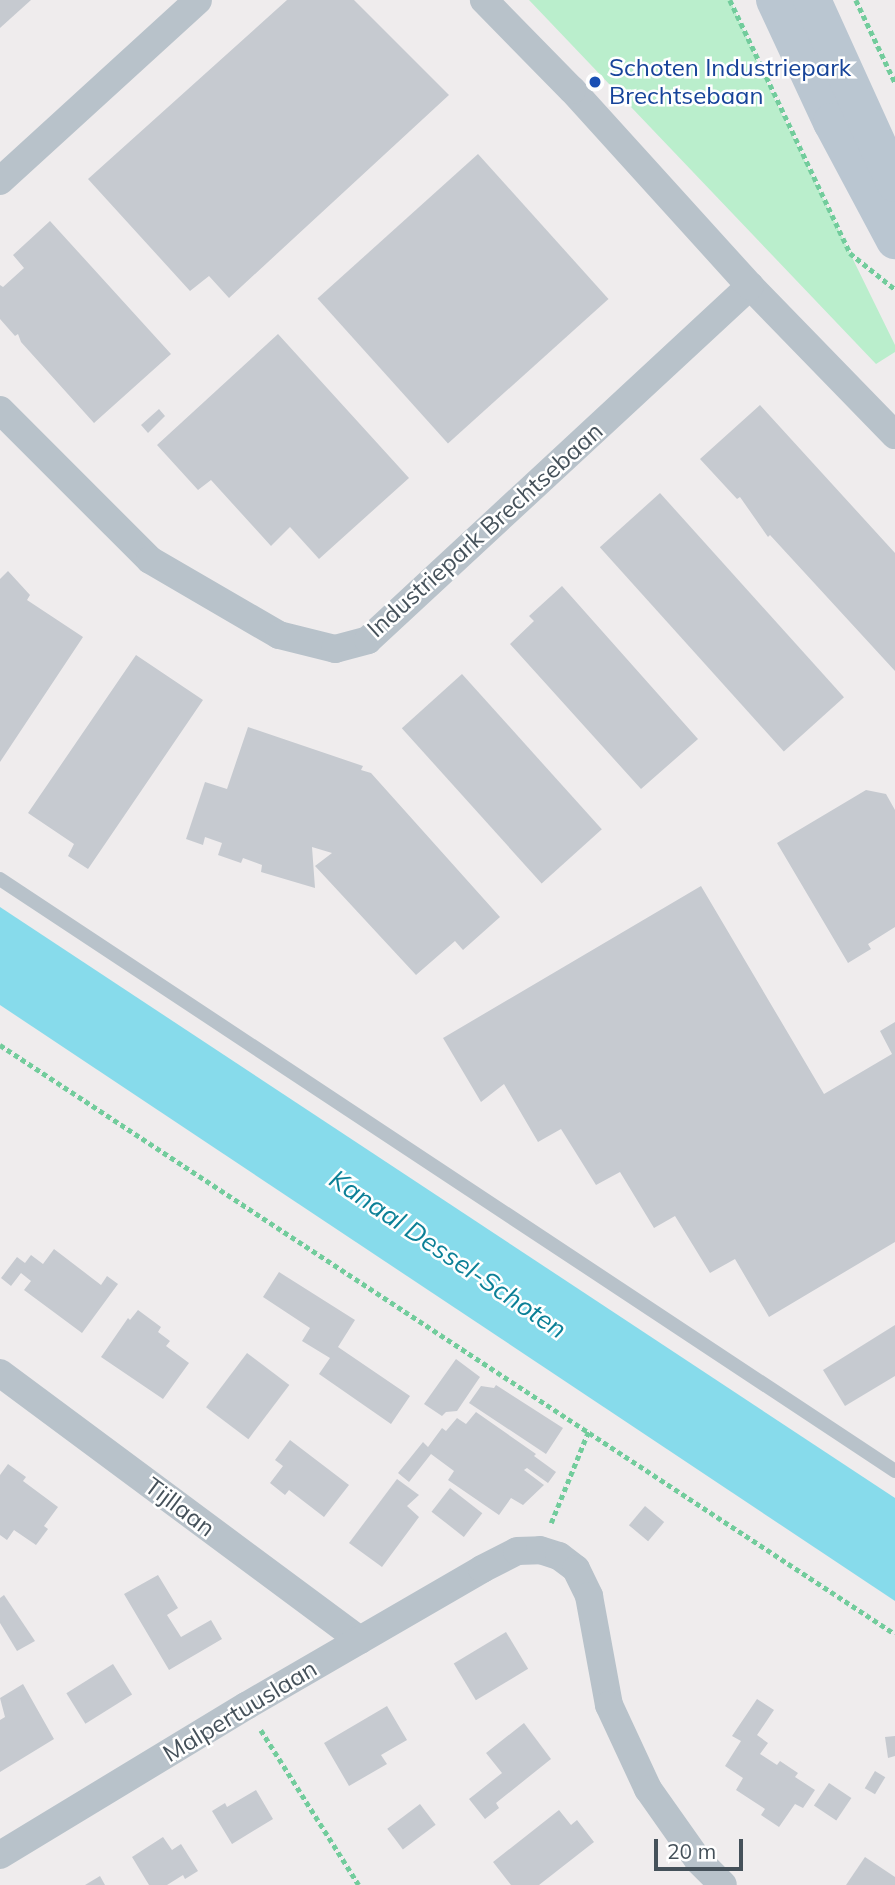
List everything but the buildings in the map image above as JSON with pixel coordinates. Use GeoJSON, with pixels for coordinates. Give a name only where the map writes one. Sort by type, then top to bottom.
{"type":"FeatureCollection","features":[{"type":"Feature","properties":{"kind":"main road"},"geometry":{"type":"LineString","coordinates":[[775,0],[832,122],[895,240]]}},
{"type":"Feature","properties":{"kind":"main road"},"geometry":{"type":"LineString","coordinates":[[812,0],[895,183]]}},
{"type":"Feature","properties":{"kind":"street"},"geometry":{"type":"LineString","coordinates":[[0,181],[198,0]]}},
{"type":"Feature","properties":{"kind":"street"},"geometry":{"type":"LineString","coordinates":[[484,0],[572,90],[750,286],[895,435]]}},
{"type":"Feature","properties":{"kind":"street","name":"Industriepark Brechtsebaan"},"geometry":{"type":"LineString","coordinates":[[0,410],[150,560],[279,635],[335,649],[368,640],[750,286]]}},
{"type":"Feature","properties":{"kind":"street","name":"Tijllaan"},"geometry":{"type":"LineString","coordinates":[[0,1373],[360,1640]]}},
{"type":"Feature","properties":{"kind":"street"},"geometry":{"type":"LineString","coordinates":[[540,1550],[559,1556],[576,1569],[589,1596],[609,1705],[648,1789],[698,1860],[723,1885]]}},
{"type":"Feature","properties":{"kind":"street","name":"Malpertuuslaan"},"geometry":{"type":"LineString","coordinates":[[0,1855],[246,1706],[482,1569],[517,1551],[540,1550]]}},
{"type":"Feature","properties":{"kind":"lane"},"geometry":{"type":"LineString","coordinates":[[0,879],[895,1471]]}},
{"type":"Feature","properties":{"kind":"path"},"geometry":{"type":"LineString","coordinates":[[730,0],[769,88],[850,253],[895,289]]}},
{"type":"Feature","properties":{"kind":"path"},"geometry":{"type":"LineString","coordinates":[[856,0],[895,82]]}},
{"type":"Feature","properties":{"kind":"path"},"geometry":{"type":"LineString","coordinates":[[0,1045],[589,1430],[895,1634]]}},
{"type":"Feature","properties":{"kind":"path"},"geometry":{"type":"LineString","coordinates":[[540,1550],[589,1430]]}},
{"type":"Feature","properties":{"kind":"path"},"geometry":{"type":"LineString","coordinates":[[246,1706],[359,1885]]}},
{"type":"Feature","properties":{"kind":"green space"},"geometry":{"type":"Polygon","coordinates":[[[529,0],[730,0],[769,88],[895,345],[895,352],[876,364],[529,0]]]}},
{"type":"Feature","properties":{"kind":"water","name":"Kanaal Dessel-Schoten"},"geometry":{"type":"Polygon","coordinates":[[[0,907],[895,1498],[895,1601],[0,1005],[0,907]]]}},
{"type":"Feature","properties":{"kind":"place","name":"Schoten Industriepark Brechtsebaan"},"geometry":{"type":"Point","coordinates":[595,82]}}]}
